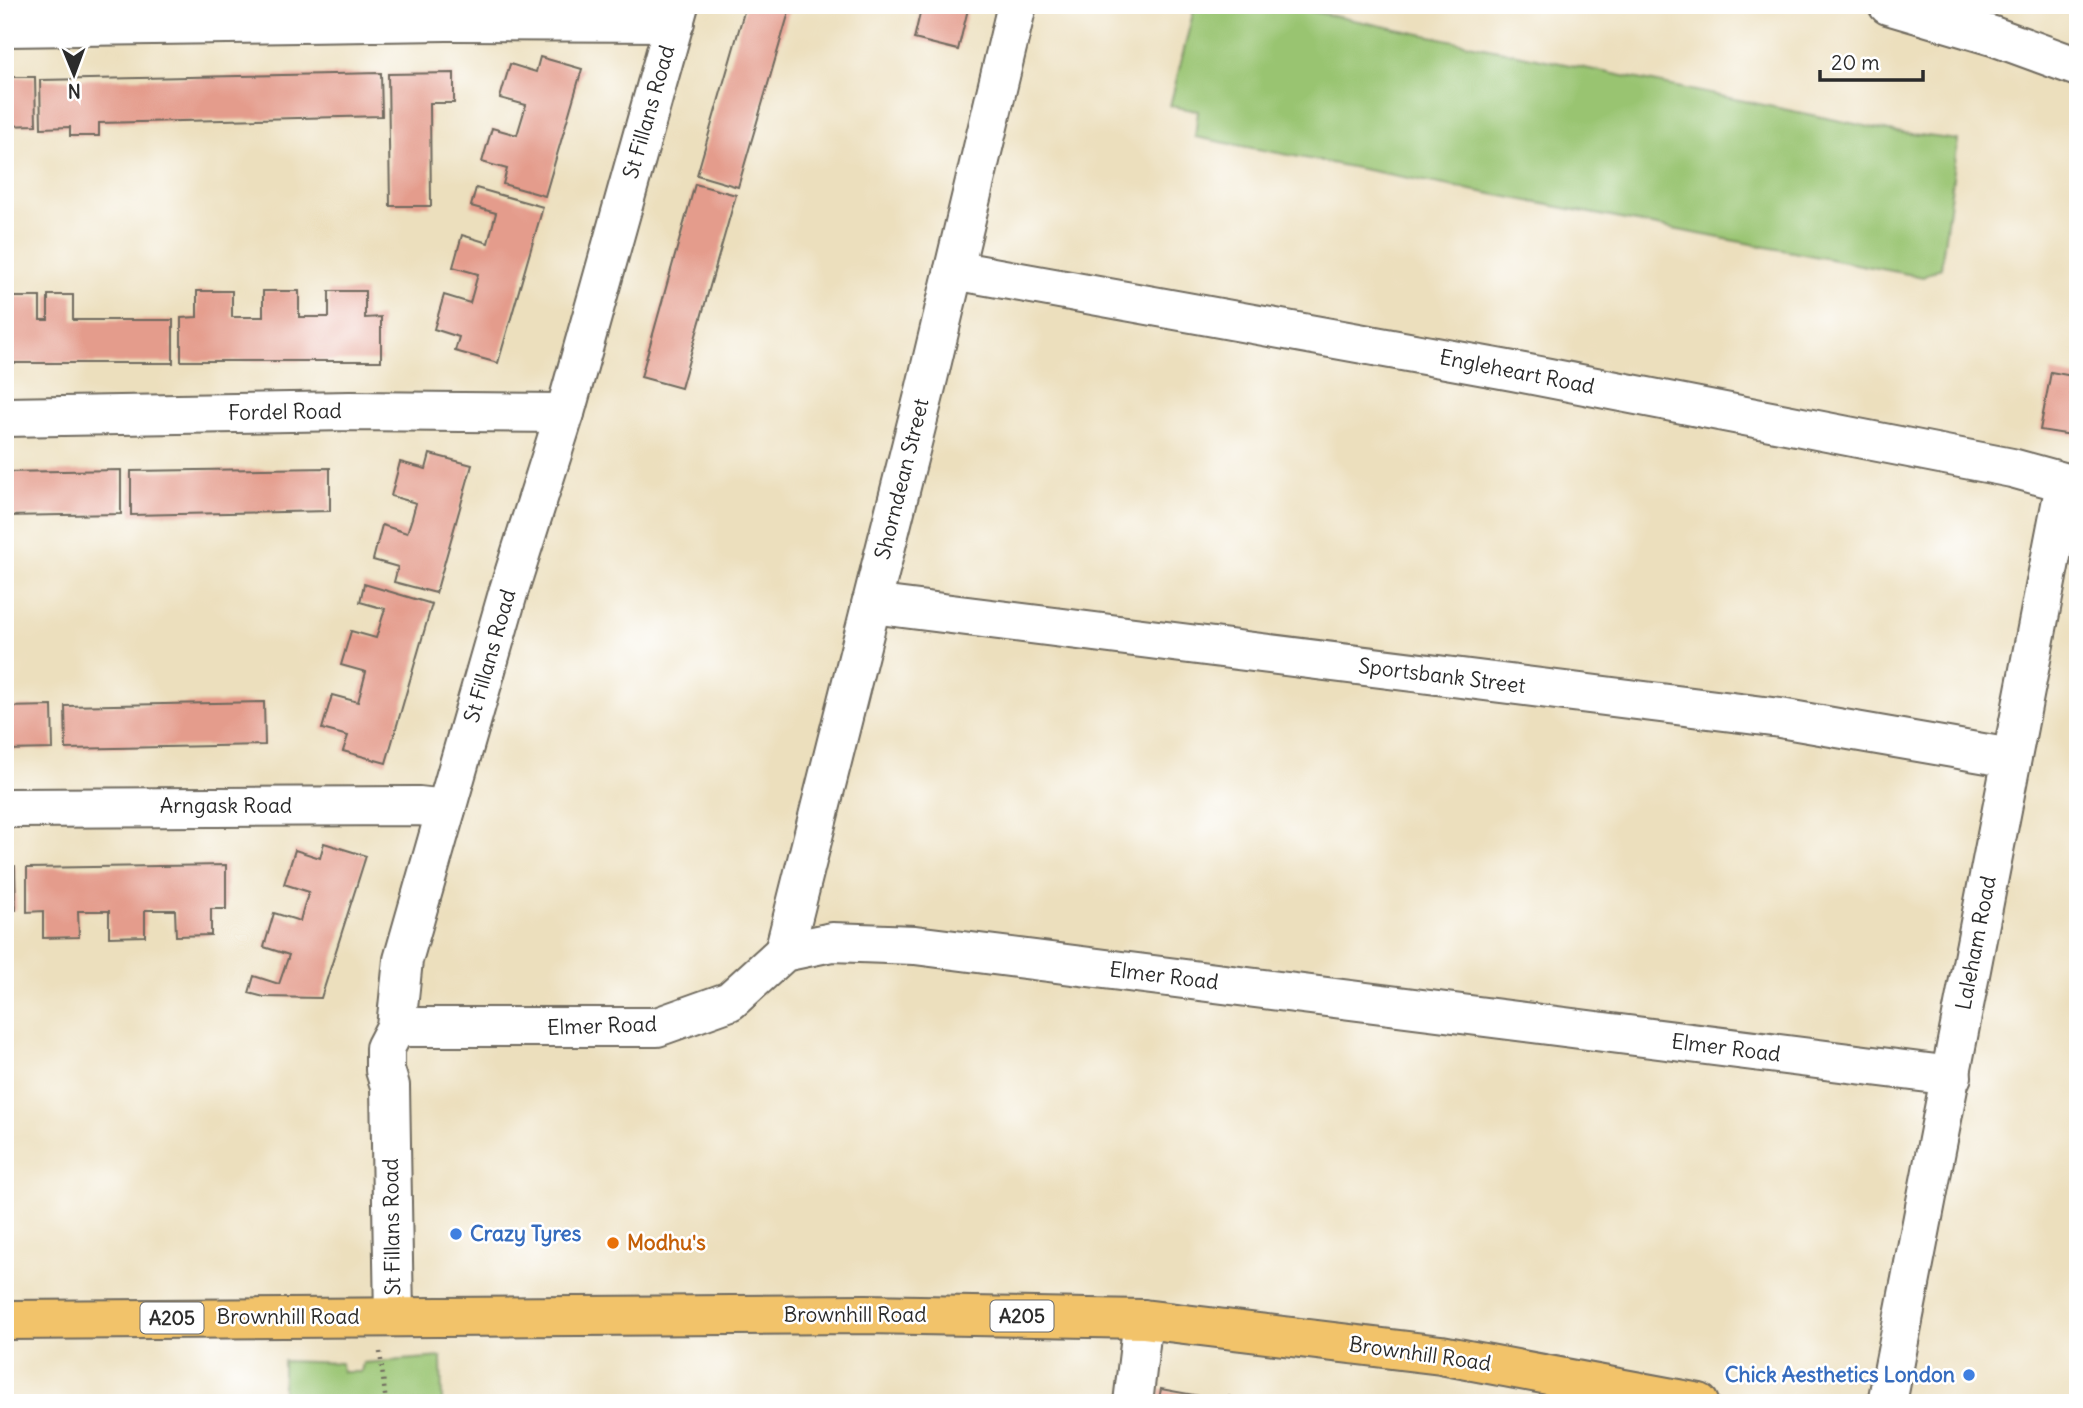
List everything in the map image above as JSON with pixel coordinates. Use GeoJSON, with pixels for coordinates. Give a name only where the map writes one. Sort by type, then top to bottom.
{"type":"FeatureCollection","features":[{"type":"Feature","properties":{"kind":"highway","name":"Brownhill Road"},"geometry":{"type":"LineString","coordinates":[[5,1320],[866,1314],[1143,1319],[1441,1355],[1699,1403]]}},
{"type":"Feature","properties":{"kind":"street","name":"Shorndean Street"},"geometry":{"type":"LineString","coordinates":[[784,952],[954,270],[1017,5]]}},
{"type":"Feature","properties":{"kind":"street"},"geometry":{"type":"LineString","coordinates":[[1888,5],[1993,36],[2078,67]]}},
{"type":"Feature","properties":{"kind":"street"},"geometry":{"type":"LineString","coordinates":[[5,27],[447,21],[677,14]]}},
{"type":"Feature","properties":{"kind":"street","name":"St Fillans Road"},"geometry":{"type":"LineString","coordinates":[[394,1317],[390,1086],[385,1070],[385,1048],[396,1027],[403,960],[508,593],[565,413],[677,14]]}},
{"type":"Feature","properties":{"kind":"street","name":"Engleheart Road"},"geometry":{"type":"LineString","coordinates":[[954,270],[1513,371],[2012,468],[2072,485]]}},
{"type":"Feature","properties":{"kind":"street","name":"Fordel Road"},"geometry":{"type":"LineString","coordinates":[[5,417],[350,411],[565,413]]}},
{"type":"Feature","properties":{"kind":"street","name":"Laleham Road"},"geometry":{"type":"LineString","coordinates":[[1887,1403],[2011,758],[2072,485]]}},
{"type":"Feature","properties":{"kind":"street","name":"Sportsbank Street"},"geometry":{"type":"LineString","coordinates":[[871,604],[1780,718],[2011,758]]}},
{"type":"Feature","properties":{"kind":"street","name":"Arngask Road"},"geometry":{"type":"LineString","coordinates":[[5,808],[419,806],[446,809]]}},
{"type":"Feature","properties":{"kind":"street","name":"Elmer Road"},"geometry":{"type":"LineString","coordinates":[[396,1027],[657,1027],[730,1000],[784,952],[832,942],[915,945],[1952,1076]]}},
{"type":"Feature","properties":{"kind":"street"},"geometry":{"type":"LineString","coordinates":[[1133,1403],[1143,1319]]}},
{"type":"Feature","properties":{"kind":"path"},"geometry":{"type":"LineString","coordinates":[[380,1352],[386,1403]]}},
{"type":"Feature","properties":{"kind":"green space"},"geometry":{"type":"Polygon","coordinates":[[[1195,5],[1281,5],[1889,131],[1958,140],[1941,267],[1923,277],[1195,137],[1198,111],[1170,106],[1195,5]]]}},
{"type":"Feature","properties":{"kind":"green space"},"geometry":{"type":"Polygon","coordinates":[[[441,1357],[442,1403],[283,1403],[283,1361],[341,1363],[342,1372],[361,1372],[363,1363],[441,1357]]]}},
{"type":"Feature","properties":{"kind":"building"},"geometry":{"type":"Polygon","coordinates":[[[746,5],[791,5],[738,187],[697,175],[746,5]]]}},
{"type":"Feature","properties":{"kind":"building"},"geometry":{"type":"Polygon","coordinates":[[[922,5],[969,5],[958,50],[914,39],[922,5]]]}},
{"type":"Feature","properties":{"kind":"building"},"geometry":{"type":"Polygon","coordinates":[[[540,57],[582,69],[545,196],[503,184],[507,169],[482,162],[492,128],[517,135],[526,105],[500,98],[510,64],[536,72],[540,57]]]}},
{"type":"Feature","properties":{"kind":"building"},"geometry":{"type":"Polygon","coordinates":[[[381,73],[382,116],[99,123],[99,136],[70,136],[70,127],[41,128],[40,80],[381,73]]]}},
{"type":"Feature","properties":{"kind":"building"},"geometry":{"type":"Polygon","coordinates":[[[454,73],[454,103],[430,103],[431,206],[390,206],[388,74],[454,73]]]}},
{"type":"Feature","properties":{"kind":"building"},"geometry":{"type":"Polygon","coordinates":[[[5,77],[35,77],[36,125],[5,126],[5,77]]]}},
{"type":"Feature","properties":{"kind":"building"},"geometry":{"type":"Polygon","coordinates":[[[695,184],[736,195],[681,388],[641,377],[695,184]]]}},
{"type":"Feature","properties":{"kind":"building"},"geometry":{"type":"Polygon","coordinates":[[[476,188],[543,207],[498,363],[455,351],[459,337],[434,329],[444,295],[470,303],[478,274],[453,267],[462,235],[488,243],[496,213],[471,206],[476,188]]]}},
{"type":"Feature","properties":{"kind":"building"},"geometry":{"type":"Polygon","coordinates":[[[197,291],[232,291],[232,317],[263,317],[263,291],[299,291],[299,317],[329,317],[329,291],[365,291],[365,318],[381,317],[381,361],[181,361],[181,318],[197,317],[197,291]]]}},
{"type":"Feature","properties":{"kind":"building"},"geometry":{"type":"Polygon","coordinates":[[[48,295],[73,295],[73,320],[173,320],[173,363],[5,363],[7,297],[40,297],[40,320],[48,320],[48,295]]]}},
{"type":"Feature","properties":{"kind":"building"},"geometry":{"type":"Polygon","coordinates":[[[2051,372],[2078,377],[2078,436],[2040,430],[2051,372]]]}},
{"type":"Feature","properties":{"kind":"building"},"geometry":{"type":"Polygon","coordinates":[[[430,454],[472,465],[436,593],[394,582],[398,567],[373,560],[382,525],[407,533],[412,518],[416,503],[391,496],[400,462],[426,469],[430,454]]]}},
{"type":"Feature","properties":{"kind":"building"},"geometry":{"type":"Polygon","coordinates":[[[330,468],[330,511],[131,515],[131,471],[330,468]]]}},
{"type":"Feature","properties":{"kind":"building"},"geometry":{"type":"Polygon","coordinates":[[[121,470],[121,514],[5,516],[5,472],[121,470]]]}},
{"type":"Feature","properties":{"kind":"building"},"geometry":{"type":"Polygon","coordinates":[[[364,584],[432,604],[386,763],[343,751],[348,736],[322,729],[332,695],[358,702],[366,672],[341,665],[351,631],[376,638],[385,609],[360,602],[364,584]]]}},
{"type":"Feature","properties":{"kind":"building"},"geometry":{"type":"Polygon","coordinates":[[[264,702],[265,745],[66,749],[65,706],[264,702]]]}},
{"type":"Feature","properties":{"kind":"building"},"geometry":{"type":"Polygon","coordinates":[[[52,706],[53,749],[5,750],[5,707],[52,706]]]}},
{"type":"Feature","properties":{"kind":"building"},"geometry":{"type":"Polygon","coordinates":[[[324,843],[366,856],[321,998],[264,997],[249,993],[254,976],[279,984],[289,955],[264,947],[274,913],[300,921],[309,892],[284,884],[295,850],[320,858],[324,843]]]}},
{"type":"Feature","properties":{"kind":"building"},"geometry":{"type":"Polygon","coordinates":[[[226,865],[226,909],[211,909],[211,935],[176,936],[175,910],[145,910],[145,936],[109,937],[109,911],[78,911],[79,937],[43,938],[43,911],[27,912],[27,868],[226,865]]]}},
{"type":"Feature","properties":{"kind":"building"},"geometry":{"type":"Polygon","coordinates":[[[15,866],[16,910],[5,910],[5,867],[15,866]]]}},
{"type":"Feature","properties":{"kind":"building"},"geometry":{"type":"Polygon","coordinates":[[[1161,1389],[1216,1399],[1215,1403],[1158,1403],[1161,1389]]]}},
{"type":"Feature","properties":{"kind":"building"},"geometry":{"type":"Polygon","coordinates":[[[1225,1396],[1257,1401],[1257,1403],[1223,1403],[1225,1396]]]}},
{"type":"Feature","properties":{"kind":"place","name":"Crazy Tyres"},"geometry":{"type":"Point","coordinates":[456,1234]}},
{"type":"Feature","properties":{"kind":"place","name":"Modhu's"},"geometry":{"type":"Point","coordinates":[613,1243]}},
{"type":"Feature","properties":{"kind":"place","name":"Chick Aesthetics London"},"geometry":{"type":"Point","coordinates":[1969,1375]}}]}
